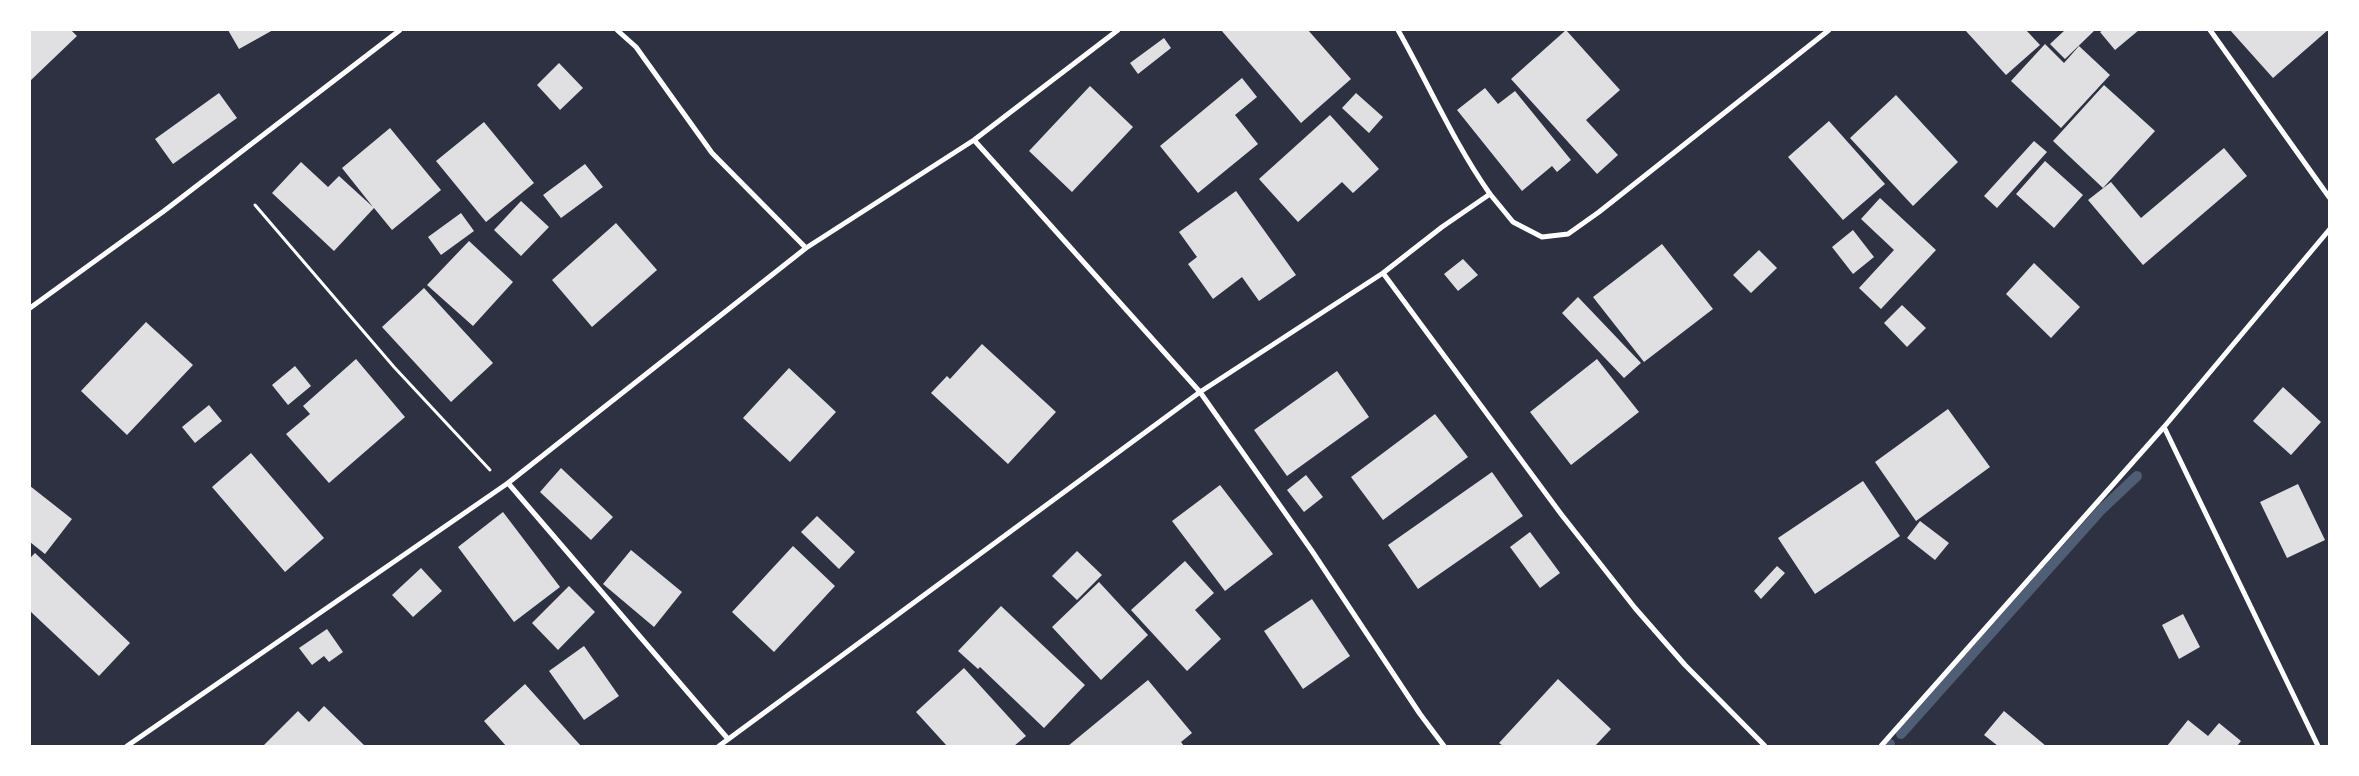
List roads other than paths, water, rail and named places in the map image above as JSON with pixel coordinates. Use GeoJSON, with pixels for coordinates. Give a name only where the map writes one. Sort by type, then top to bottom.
{"type":"FeatureCollection","features":[{"type":"Feature","properties":{"kind":"street"},"geometry":{"type":"LineString","coordinates":[[30,308],[164,211],[400,30]]}},
{"type":"Feature","properties":{"kind":"street"},"geometry":{"type":"LineString","coordinates":[[617,30],[636,47],[712,153],[806,248]]}},
{"type":"Feature","properties":{"kind":"street"},"geometry":{"type":"LineString","coordinates":[[127,746],[506,484],[806,248],[974,140],[1118,30]]}},
{"type":"Feature","properties":{"kind":"street"},"geometry":{"type":"LineString","coordinates":[[1398,30],[1432,90],[1468,163],[1513,222],[1542,237],[1568,234],[1599,212],[1829,30]]}},
{"type":"Feature","properties":{"kind":"street"},"geometry":{"type":"LineString","coordinates":[[2210,30],[2329,197]]}},
{"type":"Feature","properties":{"kind":"street"},"geometry":{"type":"LineString","coordinates":[[974,140],[1200,392],[1312,551],[1420,714],[1444,746]]}},
{"type":"Feature","properties":{"kind":"street"},"geometry":{"type":"LineString","coordinates":[[719,746],[1200,392],[1383,273],[1442,227],[1490,194]]}},
{"type":"Feature","properties":{"kind":"street"},"geometry":{"type":"LineString","coordinates":[[1881,746],[2164,427],[2329,230]]}},
{"type":"Feature","properties":{"kind":"street"},"geometry":{"type":"LineString","coordinates":[[1383,273],[1561,514],[1635,608],[1685,665],[1765,746]]}},
{"type":"Feature","properties":{"kind":"street"},"geometry":{"type":"LineString","coordinates":[[2164,427],[2318,746]]}},
{"type":"Feature","properties":{"kind":"street"},"geometry":{"type":"LineString","coordinates":[[506,484],[728,739]]}},
{"type":"Feature","properties":{"kind":"waterway"},"geometry":{"type":"LineString","coordinates":[[1901,734],[2102,509],[2137,476]]}}]}
